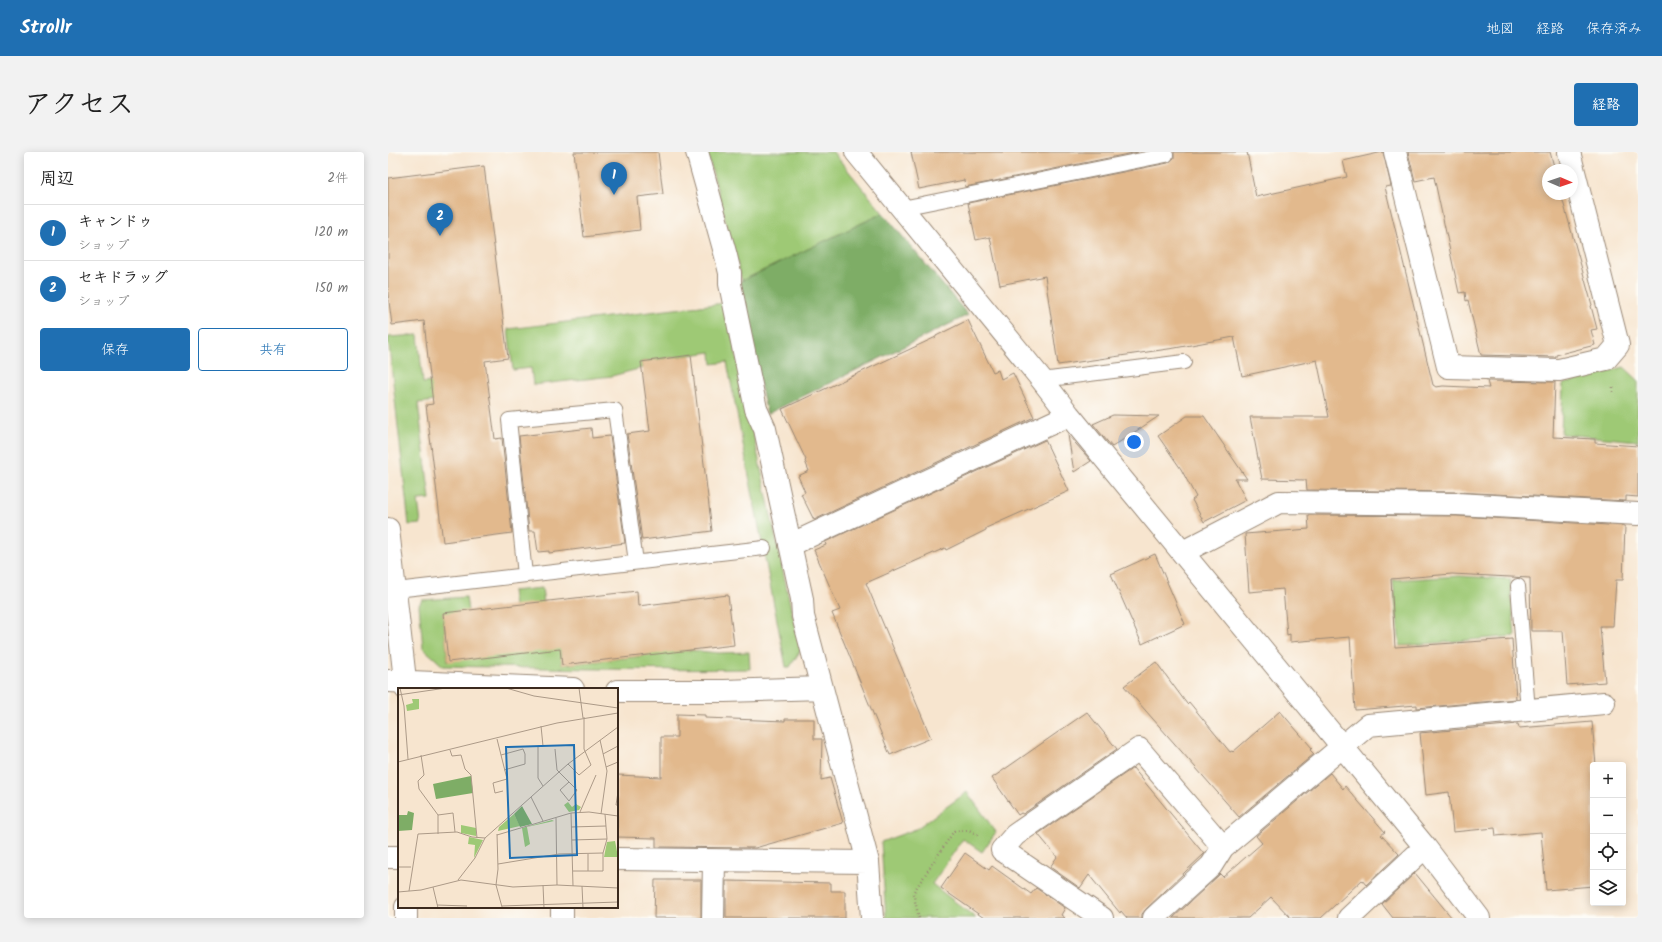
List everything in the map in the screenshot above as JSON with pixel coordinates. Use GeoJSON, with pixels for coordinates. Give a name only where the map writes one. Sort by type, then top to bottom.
{"type":"FeatureCollection","features":[{"type":"Feature","properties":{"kind":"street"},"geometry":{"type":"LineString","coordinates":[[697,152],[730,273],[730,284],[756,409],[766,430],[802,599],[803,616],[868,862],[872,918]]}},
{"type":"Feature","properties":{"kind":"street"},"geometry":{"type":"LineString","coordinates":[[856,152],[1069,415],[1425,847],[1479,918]]}},
{"type":"Feature","properties":{"kind":"street"},"geometry":{"type":"LineString","coordinates":[[1395,152],[1448,367],[1558,370],[1606,360],[1618,345],[1569,152]]}},
{"type":"Feature","properties":{"kind":"street"},"geometry":{"type":"LineString","coordinates":[[790,544],[1069,415]]}},
{"type":"Feature","properties":{"kind":"street"},"geometry":{"type":"LineString","coordinates":[[1183,552],[1279,502],[1457,504],[1638,514]]}},
{"type":"Feature","properties":{"kind":"street"},"geometry":{"type":"LineString","coordinates":[[388,529],[396,590],[400,684],[538,688]]}},
{"type":"Feature","properties":{"kind":"street"},"geometry":{"type":"LineString","coordinates":[[618,691],[724,691],[822,688]]}},
{"type":"Feature","properties":{"kind":"street"},"geometry":{"type":"LineString","coordinates":[[1154,918],[1211,866],[1223,847],[1368,725],[1604,703]]}},
{"type":"Feature","properties":{"kind":"street"},"geometry":{"type":"LineString","coordinates":[[1102,918],[1002,850],[1015,835],[1138,749],[1223,847]]}},
{"type":"Feature","properties":{"kind":"street"},"geometry":{"type":"LineString","coordinates":[[1349,918],[1425,847]]}},
{"type":"Feature","properties":{"kind":"street"},"geometry":{"type":"LineString","coordinates":[[618,859],[868,862]]}},
{"type":"Feature","properties":{"kind":"street"},"geometry":{"type":"LineString","coordinates":[[713,918],[714,861]]}},
{"type":"Feature","properties":{"kind":"lane"},"geometry":{"type":"LineString","coordinates":[[902,208],[1166,155]]}},
{"type":"Feature","properties":{"kind":"lane"},"geometry":{"type":"LineString","coordinates":[[1042,380],[1184,362]]}},
{"type":"Feature","properties":{"kind":"lane"},"geometry":{"type":"LineString","coordinates":[[525,575],[509,420],[615,410],[636,562]]}},
{"type":"Feature","properties":{"kind":"lane"},"geometry":{"type":"LineString","coordinates":[[396,590],[764,548]]}},
{"type":"Feature","properties":{"kind":"lane"},"geometry":{"type":"LineString","coordinates":[[1518,586],[1528,711]]}},
{"type":"Feature","properties":{"kind":"path"},"geometry":{"type":"LineString","coordinates":[[919,918],[914,893],[954,831],[969,830],[1002,850]]}},
{"type":"Feature","properties":{"kind":"green space"},"geometry":{"type":"Polygon","coordinates":[[[707,152],[833,152],[883,213],[742,281],[707,152]]]}},
{"type":"Feature","properties":{"kind":"green space"},"geometry":{"type":"Polygon","coordinates":[[[883,213],[968,315],[767,414],[737,283],[883,213]]]}},
{"type":"Feature","properties":{"kind":"green space"},"geometry":{"type":"Polygon","coordinates":[[[725,303],[792,613],[802,648],[790,667],[786,667],[727,362],[712,364],[711,352],[641,362],[642,368],[612,376],[533,385],[531,368],[513,370],[508,329],[725,303]]]}},
{"type":"Feature","properties":{"kind":"green space"},"geometry":{"type":"Polygon","coordinates":[[[418,335],[423,383],[452,380],[489,395],[418,403],[430,499],[418,500],[421,524],[409,525],[388,337],[418,335]]]}},
{"type":"Feature","properties":{"kind":"green space"},"geometry":{"type":"Polygon","coordinates":[[[1624,367],[1638,380],[1638,441],[1561,434],[1563,384],[1624,367]]]}},
{"type":"Feature","properties":{"kind":"green space"},"geometry":{"type":"Polygon","coordinates":[[[1459,576],[1510,579],[1515,636],[1400,646],[1393,580],[1459,576]]]}},
{"type":"Feature","properties":{"kind":"green space"},"geometry":{"type":"Polygon","coordinates":[[[542,588],[546,619],[557,618],[562,665],[643,656],[643,653],[688,650],[719,653],[749,652],[750,669],[712,670],[443,666],[423,648],[419,605],[422,600],[466,597],[468,611],[443,614],[448,662],[514,606],[512,591],[542,588]]]}},
{"type":"Feature","properties":{"kind":"green space"},"geometry":{"type":"Polygon","coordinates":[[[967,792],[996,832],[982,852],[963,839],[932,884],[976,918],[886,918],[881,842],[916,829],[967,792]]]}},
{"type":"Feature","properties":{"kind":"building"},"geometry":{"type":"Polygon","coordinates":[[[574,152],[658,152],[663,194],[637,197],[640,230],[584,237],[574,152]]]}},
{"type":"Feature","properties":{"kind":"building"},"geometry":{"type":"Polygon","coordinates":[[[911,152],[1138,152],[965,187],[964,180],[919,189],[911,152]]]}},
{"type":"Feature","properties":{"kind":"building"},"geometry":{"type":"Polygon","coordinates":[[[1174,152],[1247,152],[1256,197],[1347,177],[1343,161],[1383,152],[1391,186],[1385,187],[1433,385],[1436,387],[1489,388],[1487,381],[1555,382],[1553,437],[1595,439],[1595,443],[1638,446],[1638,497],[1626,496],[1626,501],[1457,492],[1307,490],[1306,480],[1262,479],[1250,417],[1329,417],[1317,360],[1242,376],[1234,337],[1175,348],[1058,365],[1045,276],[1000,285],[990,237],[976,240],[968,203],[1168,163],[1174,158],[1174,152]]]}},
{"type":"Feature","properties":{"kind":"building"},"geometry":{"type":"Polygon","coordinates":[[[1408,152],[1550,152],[1553,164],[1542,164],[1542,200],[1563,200],[1592,305],[1597,329],[1591,330],[1595,345],[1556,355],[1556,357],[1481,355],[1468,300],[1466,301],[1465,292],[1459,293],[1434,177],[1415,181],[1408,152]]]}},
{"type":"Feature","properties":{"kind":"building"},"geometry":{"type":"Polygon","coordinates":[[[484,166],[508,358],[485,361],[495,439],[502,438],[512,533],[443,542],[426,405],[433,404],[424,321],[392,325],[388,294],[388,178],[484,166]]]}},
{"type":"Feature","properties":{"kind":"building"},"geometry":{"type":"Polygon","coordinates":[[[968,320],[993,372],[998,370],[1001,379],[1013,373],[1034,417],[814,520],[801,494],[805,492],[798,476],[809,471],[805,461],[806,460],[782,409],[936,337],[968,320]]]}},
{"type":"Feature","properties":{"kind":"building"},"geometry":{"type":"Polygon","coordinates":[[[691,355],[712,531],[642,540],[627,434],[650,431],[641,362],[691,355]]]}},
{"type":"Feature","properties":{"kind":"building"},"geometry":{"type":"Polygon","coordinates":[[[1113,415],[1159,416],[1112,447],[1093,424],[1113,415]]]}},
{"type":"Feature","properties":{"kind":"building"},"geometry":{"type":"Polygon","coordinates":[[[1187,416],[1204,416],[1247,479],[1235,479],[1246,500],[1204,522],[1192,500],[1196,497],[1181,469],[1158,436],[1187,416]]]}},
{"type":"Feature","properties":{"kind":"building"},"geometry":{"type":"Polygon","coordinates":[[[591,428],[592,438],[610,436],[625,543],[549,553],[549,551],[538,552],[535,531],[529,531],[519,436],[591,428]]]}},
{"type":"Feature","properties":{"kind":"building"},"geometry":{"type":"Polygon","coordinates":[[[1068,435],[1091,461],[1074,472],[1068,435]]]}},
{"type":"Feature","properties":{"kind":"building"},"geometry":{"type":"Polygon","coordinates":[[[1045,440],[1069,491],[986,528],[986,530],[946,550],[945,548],[866,583],[931,738],[890,755],[832,613],[840,610],[814,550],[826,545],[825,542],[1045,440]]]}},
{"type":"Feature","properties":{"kind":"building"},"geometry":{"type":"Polygon","coordinates":[[[1308,515],[1457,516],[1625,526],[1623,580],[1616,580],[1613,626],[1600,626],[1605,682],[1567,685],[1563,631],[1531,631],[1530,578],[1452,574],[1391,579],[1395,647],[1512,639],[1516,699],[1417,708],[1417,705],[1355,710],[1350,637],[1290,642],[1290,634],[1287,635],[1283,589],[1249,592],[1245,534],[1309,529],[1308,515]]]}},
{"type":"Feature","properties":{"kind":"building"},"geometry":{"type":"Polygon","coordinates":[[[1155,554],[1185,624],[1142,644],[1111,574],[1155,554]]]}},
{"type":"Feature","properties":{"kind":"building"},"geometry":{"type":"Polygon","coordinates":[[[637,591],[638,606],[728,595],[734,645],[562,665],[560,649],[448,662],[443,613],[637,591]]]}},
{"type":"Feature","properties":{"kind":"building"},"geometry":{"type":"Polygon","coordinates":[[[1156,662],[1187,704],[1189,702],[1230,752],[1233,752],[1280,711],[1312,748],[1310,750],[1314,754],[1239,817],[1124,686],[1156,662]]]}},
{"type":"Feature","properties":{"kind":"building"},"geometry":{"type":"Polygon","coordinates":[[[1087,712],[1117,749],[1023,814],[1021,813],[1018,815],[992,778],[1087,712]]]}},
{"type":"Feature","properties":{"kind":"building"},"geometry":{"type":"Polygon","coordinates":[[[677,714],[705,715],[705,718],[785,721],[785,719],[814,719],[814,739],[822,739],[821,780],[830,778],[843,823],[755,848],[656,847],[656,838],[618,837],[618,775],[661,777],[661,737],[677,737],[677,714]]]}},
{"type":"Feature","properties":{"kind":"building"},"geometry":{"type":"Polygon","coordinates":[[[1592,722],[1596,762],[1590,762],[1590,886],[1546,890],[1541,832],[1496,836],[1495,828],[1453,832],[1449,792],[1426,795],[1420,733],[1518,724],[1519,728],[1592,722]]]}},
{"type":"Feature","properties":{"kind":"building"},"geometry":{"type":"Polygon","coordinates":[[[1133,768],[1204,854],[1146,909],[1142,914],[1142,918],[1127,918],[1121,911],[1120,913],[1089,875],[1080,888],[1050,867],[1057,857],[1038,834],[1133,768]]]}},
{"type":"Feature","properties":{"kind":"building"},"geometry":{"type":"Polygon","coordinates":[[[1330,773],[1343,789],[1345,786],[1385,832],[1381,835],[1399,854],[1366,885],[1362,880],[1321,918],[1291,918],[1271,897],[1248,918],[1173,918],[1220,874],[1223,877],[1262,843],[1256,836],[1330,773]]]}},
{"type":"Feature","properties":{"kind":"building"},"geometry":{"type":"Polygon","coordinates":[[[965,853],[989,870],[992,866],[1031,894],[1036,888],[1065,908],[1061,915],[1065,918],[984,918],[941,888],[965,853]]]}},
{"type":"Feature","properties":{"kind":"building"},"geometry":{"type":"Polygon","coordinates":[[[1415,873],[1452,918],[1393,918],[1382,904],[1415,873]]]}},
{"type":"Feature","properties":{"kind":"building"},"geometry":{"type":"Polygon","coordinates":[[[655,880],[701,880],[701,918],[654,918],[655,880]]]}},
{"type":"Feature","properties":{"kind":"building"},"geometry":{"type":"Polygon","coordinates":[[[726,881],[831,883],[831,891],[845,891],[845,918],[726,918],[726,881]]]}},
{"type":"Feature","properties":{"kind":"place","name":"キャンドゥ"},"geometry":{"type":"Point","coordinates":[614,195]}},
{"type":"Feature","properties":{"kind":"place","name":"セキドラッグ"},"geometry":{"type":"Point","coordinates":[440,236]}}]}
